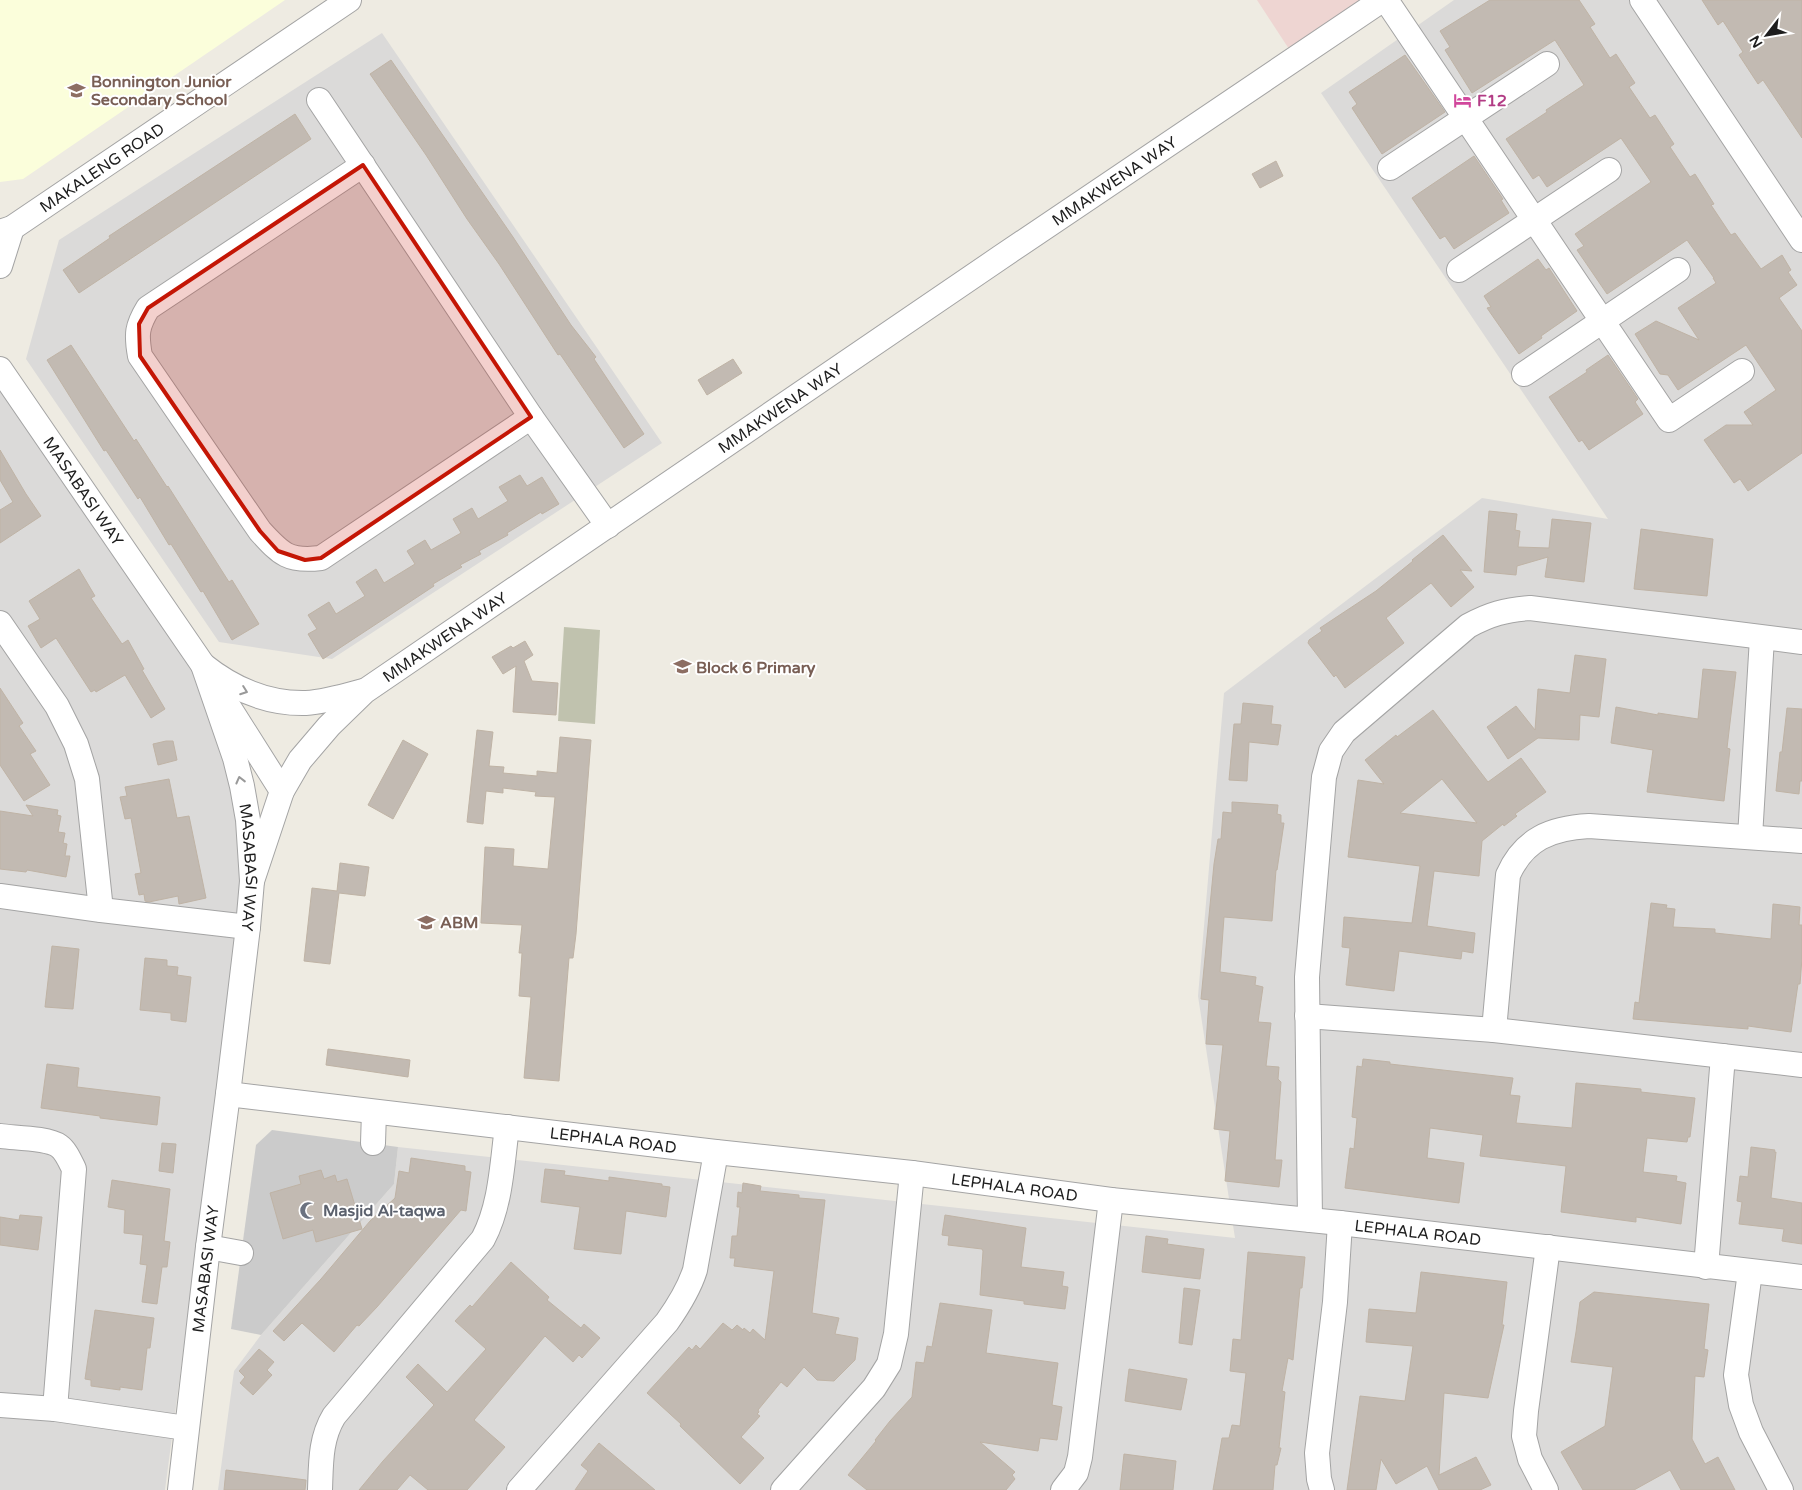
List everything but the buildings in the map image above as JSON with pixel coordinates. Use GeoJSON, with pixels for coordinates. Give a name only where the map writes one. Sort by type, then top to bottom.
{"type":"FeatureCollection","features":[{"type":"Feature","properties":{"kind":"street","name":"MAKALENG ROAD"},"geometry":{"type":"LineString","coordinates":[[0,266],[6,230],[349,0]]}},
{"type":"Feature","properties":{"kind":"street"},"geometry":{"type":"LineString","coordinates":[[1384,0],[1466,118],[1668,420],[1742,371]]}},
{"type":"Feature","properties":{"kind":"street","name":"MMAKWENA WAY"},"geometry":{"type":"LineString","coordinates":[[252,881],[282,791],[300,760],[328,726],[365,691],[1009,252],[1384,0]]}},
{"type":"Feature","properties":{"kind":"street"},"geometry":{"type":"LineString","coordinates":[[1642,0],[1801,237]]}},
{"type":"Feature","properties":{"kind":"street"},"geometry":{"type":"LineString","coordinates":[[1390,168],[1547,64]]}},
{"type":"Feature","properties":{"kind":"street"},"geometry":{"type":"LineString","coordinates":[[319,100],[531,417],[608,526]]}},
{"type":"Feature","properties":{"kind":"street"},"geometry":{"type":"LineString","coordinates":[[363,165],[148,308],[139,324],[137,339],[140,356],[260,531],[278,551],[291,558],[305,560],[321,558],[531,417]]}},
{"type":"Feature","properties":{"kind":"street"},"geometry":{"type":"LineString","coordinates":[[1460,270],[1609,170]]}},
{"type":"Feature","properties":{"kind":"street"},"geometry":{"type":"LineString","coordinates":[[1524,374],[1678,270]]}},
{"type":"Feature","properties":{"kind":"street","name":"MASABASI WAY"},"geometry":{"type":"LineString","coordinates":[[0,369],[203,665],[235,758],[248,820],[252,881],[248,927],[180,1490]]}},
{"type":"Feature","properties":{"kind":"street"},"geometry":{"type":"LineString","coordinates":[[1310,1220],[1307,977],[1324,777],[1331,751],[1344,732],[1468,626],[1488,615],[1508,610],[1530,608],[1802,642]]}},
{"type":"Feature","properties":{"kind":"street"},"geometry":{"type":"LineString","coordinates":[[0,623],[57,706],[76,744],[87,779],[101,910]]}},
{"type":"Feature","properties":{"kind":"street"},"geometry":{"type":"LineString","coordinates":[[1750,837],[1762,638]]}},
{"type":"Feature","properties":{"kind":"street"},"geometry":{"type":"LineString","coordinates":[[203,665],[236,688],[263,698],[306,703],[365,691]]}},
{"type":"Feature","properties":{"kind":"street"},"geometry":{"type":"LineString","coordinates":[[203,665],[282,791]]}},
{"type":"Feature","properties":{"kind":"street"},"geometry":{"type":"LineString","coordinates":[[1494,1030],[1508,875],[1515,860],[1527,846],[1547,834],[1571,827],[1589,826],[1802,841]]}},
{"type":"Feature","properties":{"kind":"street"},"geometry":{"type":"LineString","coordinates":[[0,896],[248,927]]}},
{"type":"Feature","properties":{"kind":"street"},"geometry":{"type":"LineString","coordinates":[[1307,1016],[1494,1030],[1802,1065]]}},
{"type":"Feature","properties":{"kind":"street"},"geometry":{"type":"LineString","coordinates":[[1706,1266],[1723,1056]]}},
{"type":"Feature","properties":{"kind":"street","name":"LEPHALA ROAD"},"geometry":{"type":"LineString","coordinates":[[228,1094],[716,1152],[912,1173],[1110,1200],[1340,1223],[1802,1277]]}},
{"type":"Feature","properties":{"kind":"street"},"geometry":{"type":"LineString","coordinates":[[373,1144],[374,1112]]}},
{"type":"Feature","properties":{"kind":"street"},"geometry":{"type":"LineString","coordinates":[[320,1490],[322,1444],[326,1428],[334,1416],[483,1239],[491,1223],[496,1204],[507,1127]]}},
{"type":"Feature","properties":{"kind":"street"},"geometry":{"type":"LineString","coordinates":[[0,1136],[57,1144],[66,1152],[74,1169],[55,1409]]}},
{"type":"Feature","properties":{"kind":"street"},"geometry":{"type":"LineString","coordinates":[[525,1486],[667,1322],[681,1303],[695,1270],[716,1152]]}},
{"type":"Feature","properties":{"kind":"street"},"geometry":{"type":"LineString","coordinates":[[783,1490],[874,1388],[889,1364],[896,1334],[912,1173]]}},
{"type":"Feature","properties":{"kind":"street"},"geometry":{"type":"LineString","coordinates":[[1063,1490],[1076,1473],[1080,1457],[1110,1200]]}},
{"type":"Feature","properties":{"kind":"street"},"geometry":{"type":"LineString","coordinates":[[1322,1490],[1317,1453],[1335,1302],[1340,1223]]}},
{"type":"Feature","properties":{"kind":"street"},"geometry":{"type":"LineString","coordinates":[[208,1247],[241,1253]]}},
{"type":"Feature","properties":{"kind":"street"},"geometry":{"type":"LineString","coordinates":[[1546,1490],[1530,1460],[1524,1436],[1548,1247]]}},
{"type":"Feature","properties":{"kind":"street"},"geometry":{"type":"LineString","coordinates":[[1750,1272],[1736,1375],[1741,1405],[1751,1432],[1781,1490]]}},
{"type":"Feature","properties":{"kind":"street"},"geometry":{"type":"LineString","coordinates":[[0,1405],[55,1409],[186,1428]]}},
{"type":"Feature","properties":{"kind":"highlighted area"},"geometry":{"type":"Polygon","coordinates":[[[363,165],[531,417],[321,558],[305,560],[278,551],[260,531],[140,356],[139,324],[148,308],[363,165]]]}},
{"type":"Feature","properties":{"kind":"shaded area","name":"Bonnington Junior Secondary School"},"geometry":{"type":"Polygon","coordinates":[[[0,0],[285,0],[23,179],[0,182],[0,0]]]}},
{"type":"Feature","properties":{"kind":"shaded area"},"geometry":{"type":"Polygon","coordinates":[[[1257,0],[1367,0],[1291,52],[1257,0]]]}},
{"type":"Feature","properties":{"kind":"shaded area"},"geometry":{"type":"Polygon","coordinates":[[[1454,0],[1802,0],[1802,1490],[218,1490],[234,1371],[261,1335],[394,1184],[398,1147],[1235,1238],[1198,996],[1224,693],[1482,498],[1608,519],[1321,93],[1454,0]]]}},
{"type":"Feature","properties":{"kind":"shaded area"},"geometry":{"type":"Polygon","coordinates":[[[382,33],[662,443],[332,659],[219,642],[26,359],[59,240],[382,33]]]}},
{"type":"Feature","properties":{"kind":"shaded area"},"geometry":{"type":"Polygon","coordinates":[[[0,369],[203,665],[249,850],[165,1490],[0,1490],[0,369]]]}},
{"type":"Feature","properties":{"kind":"shaded area"},"geometry":{"type":"Polygon","coordinates":[[[564,627],[600,630],[595,724],[558,721],[564,627]]]}},
{"type":"Feature","properties":{"kind":"shaded area","name":"Masjid Al-taqwa"},"geometry":{"type":"Polygon","coordinates":[[[272,1130],[398,1147],[394,1184],[261,1335],[231,1329],[256,1145],[272,1130]]]}},
{"type":"Feature","properties":{"kind":"place","name":"Bonnington Junior Secondary School"},"geometry":{"type":"Point","coordinates":[77,90]}},
{"type":"Feature","properties":{"kind":"place","name":"F12"},"geometry":{"type":"Point","coordinates":[1463,100]}},
{"type":"Feature","properties":{"kind":"place","name":"Block 6 Primary"},"geometry":{"type":"Point","coordinates":[682,667]}},
{"type":"Feature","properties":{"kind":"place","name":"ABM"},"geometry":{"type":"Point","coordinates":[426,922]}},
{"type":"Feature","properties":{"kind":"place","name":"Masjid Al-taqwa"},"geometry":{"type":"Point","coordinates":[309,1210]}}]}
